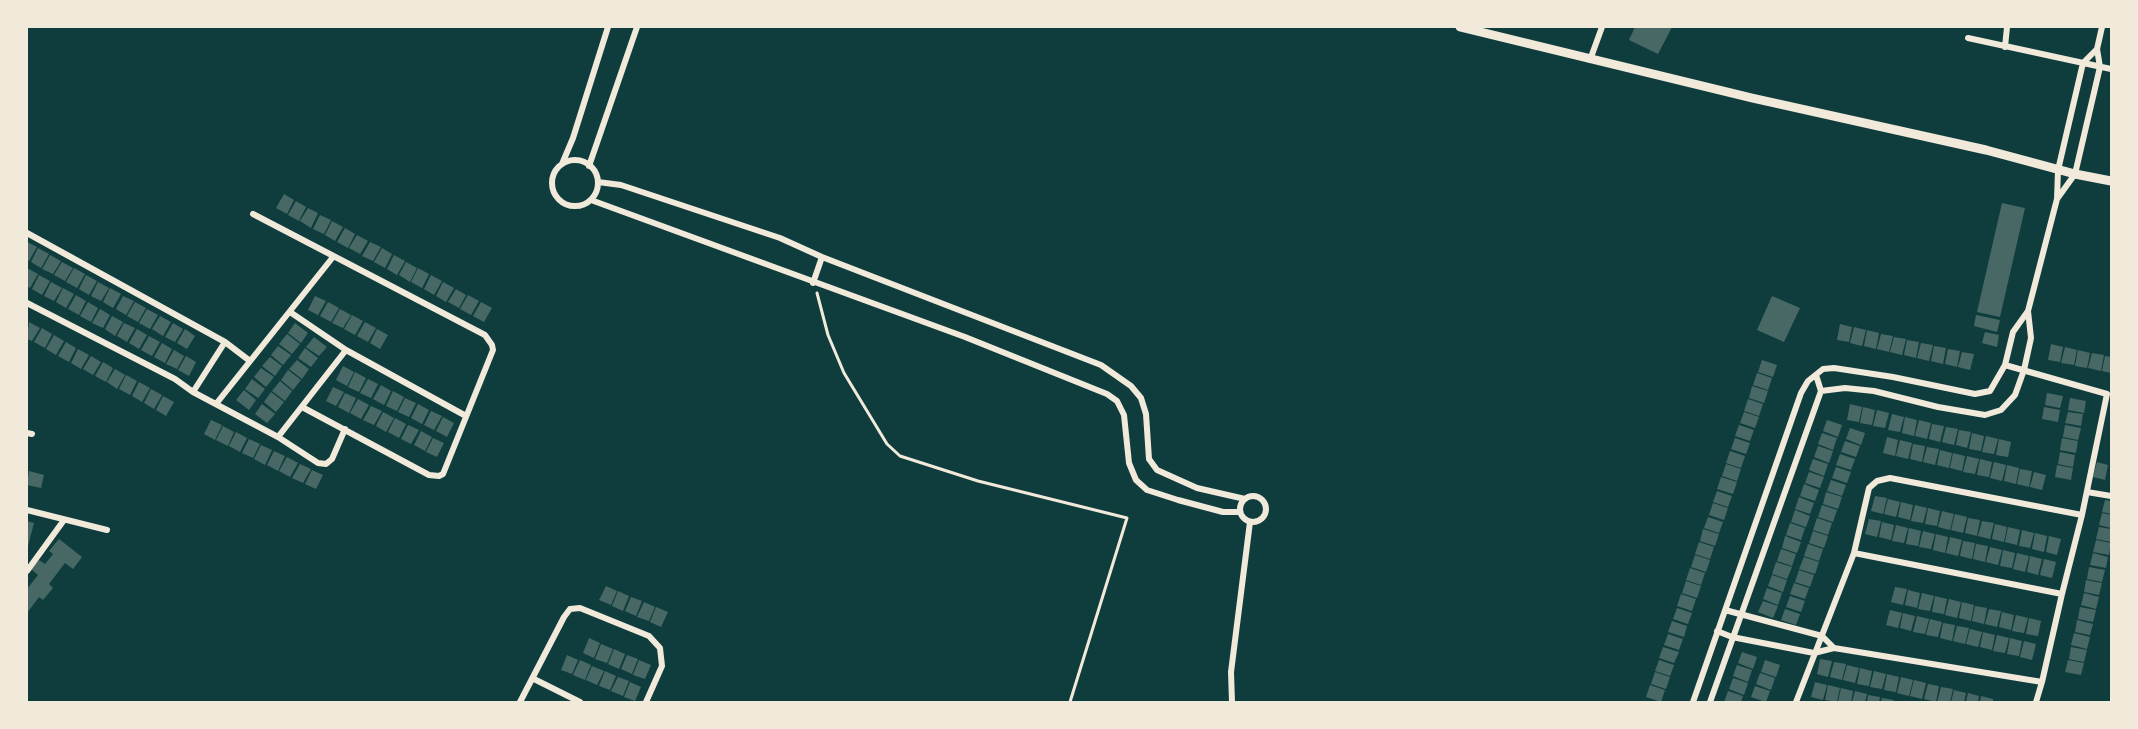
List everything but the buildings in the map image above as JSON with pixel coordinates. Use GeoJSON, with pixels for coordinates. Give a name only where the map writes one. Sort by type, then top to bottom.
{"type":"FeatureCollection","features":[{"type":"Feature","properties":{"kind":"main road"},"geometry":{"type":"LineString","coordinates":[[1460,27],[1590,60],[1986,150],[2058,170],[2111,181]]}},
{"type":"Feature","properties":{"kind":"street"},"geometry":{"type":"LineString","coordinates":[[608,27],[573,138],[552,180],[556,198],[573,206],[591,200],[965,337],[1107,394],[1117,401],[1124,415],[1129,463],[1136,480],[1147,490],[1223,512],[1240,512]]}},
{"type":"Feature","properties":{"kind":"street"},"geometry":{"type":"LineString","coordinates":[[589,166],[637,27]]}},
{"type":"Feature","properties":{"kind":"street"},"geometry":{"type":"LineString","coordinates":[[1590,60],[1602,27]]}},
{"type":"Feature","properties":{"kind":"street"},"geometry":{"type":"LineString","coordinates":[[2005,47],[2007,27]]}},
{"type":"Feature","properties":{"kind":"street"},"geometry":{"type":"LineString","coordinates":[[2056,199],[2075,174],[2100,67],[2097,49],[2102,27]]}},
{"type":"Feature","properties":{"kind":"street"},"geometry":{"type":"LineString","coordinates":[[1968,38],[2111,69]]}},
{"type":"Feature","properties":{"kind":"street"},"geometry":{"type":"LineString","coordinates":[[1821,391],[1845,388],[1874,391],[1938,407],[1985,415],[2001,410],[2014,395],[2024,370],[2031,338],[2028,311],[2056,199],[2058,170],[2083,63],[2097,49]]}},
{"type":"Feature","properties":{"kind":"street"},"geometry":{"type":"LineString","coordinates":[[562,164],[571,161],[589,166],[598,182]]}},
{"type":"Feature","properties":{"kind":"street"},"geometry":{"type":"LineString","coordinates":[[591,200],[598,182]]}},
{"type":"Feature","properties":{"kind":"street"},"geometry":{"type":"LineString","coordinates":[[598,182],[621,185],[780,238],[822,257],[1101,365],[1131,386],[1141,398],[1146,414],[1149,459],[1157,470],[1197,488],[1245,499],[1259,498],[1266,511],[1257,522],[1250,522],[1243,518],[1240,512],[1245,499]]}},
{"type":"Feature","properties":{"kind":"street"},"geometry":{"type":"LineString","coordinates":[[253,214],[485,335],[491,341],[493,350],[443,474],[429,475],[302,407]]}},
{"type":"Feature","properties":{"kind":"street"},"geometry":{"type":"LineString","coordinates":[[27,232],[225,342],[250,361]]}},
{"type":"Feature","properties":{"kind":"street"},"geometry":{"type":"LineString","coordinates":[[216,404],[333,257]]}},
{"type":"Feature","properties":{"kind":"street"},"geometry":{"type":"LineString","coordinates":[[813,283],[822,257]]}},
{"type":"Feature","properties":{"kind":"street"},"geometry":{"type":"LineString","coordinates":[[27,303],[175,380],[278,437],[318,463],[326,464],[332,459],[345,429]]}},
{"type":"Feature","properties":{"kind":"street"},"geometry":{"type":"LineString","coordinates":[[1693,702],[1801,393],[1816,375],[1823,369],[1834,368],[1893,377],[1975,394],[1990,391],[2005,365],[2013,332],[2028,311]]}},
{"type":"Feature","properties":{"kind":"street"},"geometry":{"type":"LineString","coordinates":[[290,312],[346,350],[466,416]]}},
{"type":"Feature","properties":{"kind":"street"},"geometry":{"type":"LineString","coordinates":[[193,392],[225,342]]}},
{"type":"Feature","properties":{"kind":"street"},"geometry":{"type":"LineString","coordinates":[[278,437],[346,350]]}},
{"type":"Feature","properties":{"kind":"street"},"geometry":{"type":"LineString","coordinates":[[2005,365],[2109,394],[2036,702]]}},
{"type":"Feature","properties":{"kind":"street"},"geometry":{"type":"LineString","coordinates":[[1710,702],[1821,391],[1816,375]]}},
{"type":"Feature","properties":{"kind":"street"},"geometry":{"type":"LineString","coordinates":[[1796,702],[1854,553],[1869,488],[1877,481],[1890,478],[2082,515]]}},
{"type":"Feature","properties":{"kind":"street"},"geometry":{"type":"LineString","coordinates":[[2087,492],[2111,496]]}},
{"type":"Feature","properties":{"kind":"street"},"geometry":{"type":"LineString","coordinates":[[27,510],[107,530]]}},
{"type":"Feature","properties":{"kind":"street"},"geometry":{"type":"LineString","coordinates":[[27,571],[64,520]]}},
{"type":"Feature","properties":{"kind":"street"},"geometry":{"type":"LineString","coordinates":[[1232,702],[1231,672],[1250,522]]}},
{"type":"Feature","properties":{"kind":"street"},"geometry":{"type":"LineString","coordinates":[[1854,553],[2062,594]]}},
{"type":"Feature","properties":{"kind":"street"},"geometry":{"type":"LineString","coordinates":[[520,702],[534,679],[564,617],[570,609],[580,608],[649,636],[660,648],[662,666],[646,702]]}},
{"type":"Feature","properties":{"kind":"street"},"geometry":{"type":"LineString","coordinates":[[1725,610],[1822,636],[1834,648]]}},
{"type":"Feature","properties":{"kind":"street"},"geometry":{"type":"LineString","coordinates":[[1718,631],[1732,637],[1814,653],[1834,648],[2042,681]]}},
{"type":"Feature","properties":{"kind":"street"},"geometry":{"type":"LineString","coordinates":[[534,679],[580,702]]}},
{"type":"Feature","properties":{"kind":"path"},"geometry":{"type":"LineString","coordinates":[[813,283],[828,335],[844,373],[887,444],[900,456],[978,481],[1127,518],[1070,702]]}}]}
